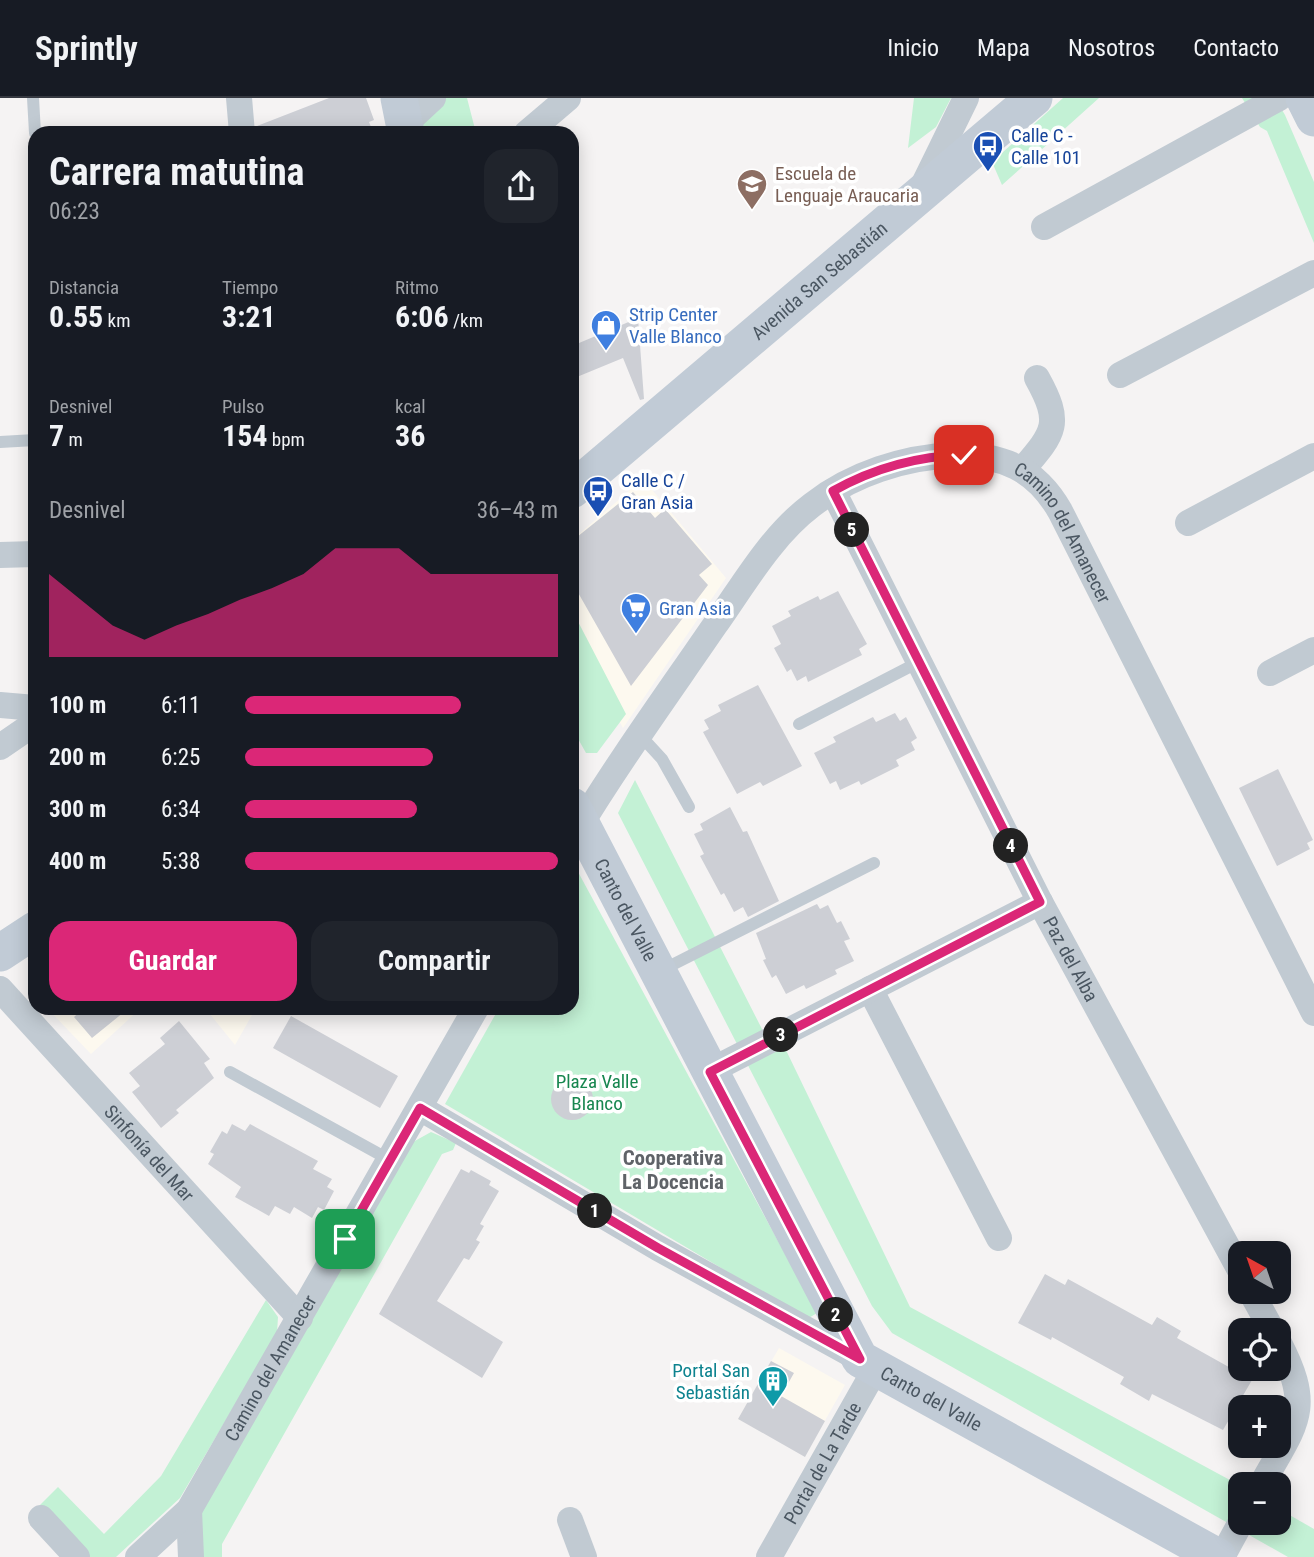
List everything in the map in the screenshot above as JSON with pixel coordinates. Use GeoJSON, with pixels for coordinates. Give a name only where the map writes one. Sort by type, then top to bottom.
{"type":"FeatureCollection","features":[{"type":"Feature","properties":{"kind":"street"},"geometry":{"type":"LineString","coordinates":[[239,98],[241,126]]}},
{"type":"Feature","properties":{"kind":"street"},"geometry":{"type":"LineString","coordinates":[[403,118],[433,98]]}},
{"type":"Feature","properties":{"kind":"street"},"geometry":{"type":"LineString","coordinates":[[535,126],[568,98]]}},
{"type":"Feature","properties":{"kind":"street"},"geometry":{"type":"LineString","coordinates":[[920,192],[966,98]]}},
{"type":"Feature","properties":{"kind":"street","name":"Avenida San Sebastián"},"geometry":{"type":"LineString","coordinates":[[579,484],[1034,98]]}},
{"type":"Feature","properties":{"kind":"street"},"geometry":{"type":"LineString","coordinates":[[1044,227],[1279,98]]}},
{"type":"Feature","properties":{"kind":"street"},"geometry":{"type":"LineString","coordinates":[[1304,98],[1314,118]]}},
{"type":"Feature","properties":{"kind":"street"},"geometry":{"type":"LineString","coordinates":[[1119,376],[1314,273]]}},
{"type":"Feature","properties":{"kind":"street"},"geometry":{"type":"LineString","coordinates":[[1023,469],[1046,442],[1053,426],[1051,405],[1037,378]]}},
{"type":"Feature","properties":{"kind":"street","name":"Camino del Amanecer"},"geometry":{"type":"LineString","coordinates":[[579,816],[768,551],[789,526],[833,491],[883,468],[939,456],[988,457],[1023,469],[1051,494],[1314,1013]]}},
{"type":"Feature","properties":{"kind":"street"},"geometry":{"type":"LineString","coordinates":[[1188,523],[1314,456]]}},
{"type":"Feature","properties":{"kind":"street","name":"Paz del Alba"},"geometry":{"type":"LineString","coordinates":[[833,491],[1040,902],[1228,1248]]}},
{"type":"Feature","properties":{"kind":"street"},"geometry":{"type":"LineString","coordinates":[[0,555],[28,554]]}},
{"type":"Feature","properties":{"kind":"street"},"geometry":{"type":"LineString","coordinates":[[1270,673],[1314,650]]}},
{"type":"Feature","properties":{"kind":"street"},"geometry":{"type":"LineString","coordinates":[[0,705],[28,708]]}},
{"type":"Feature","properties":{"kind":"street"},"geometry":{"type":"LineString","coordinates":[[0,747],[28,728]]}},
{"type":"Feature","properties":{"kind":"street","name":"Canto del Valle"},"geometry":{"type":"LineString","coordinates":[[579,829],[659,972],[868,1364],[1220,1557]]}},
{"type":"Feature","properties":{"kind":"street"},"geometry":{"type":"LineString","coordinates":[[710,1072],[1040,902]]}},
{"type":"Feature","properties":{"kind":"street"},"geometry":{"type":"LineString","coordinates":[[0,953],[28,935]]}},
{"type":"Feature","properties":{"kind":"street","name":"Sinfonía del Mar"},"geometry":{"type":"LineString","coordinates":[[0,989],[299,1318]]}},
{"type":"Feature","properties":{"kind":"street"},"geometry":{"type":"LineString","coordinates":[[870,989],[999,1238]]}},
{"type":"Feature","properties":{"kind":"street","name":"Camino del Amanecer"},"geometry":{"type":"LineString","coordinates":[[138,1557],[189,1510],[472,1015]]}},
{"type":"Feature","properties":{"kind":"street"},"geometry":{"type":"LineString","coordinates":[[420,1108],[658,1248],[868,1364]]}},
{"type":"Feature","properties":{"kind":"street","name":"Portal de La Tarde"},"geometry":{"type":"LineString","coordinates":[[769,1557],[868,1364]]}},
{"type":"Feature","properties":{"kind":"street"},"geometry":{"type":"LineString","coordinates":[[1268,1472],[1291,1430],[1300,1405],[1299,1388],[1291,1370]]}},
{"type":"Feature","properties":{"kind":"street"},"geometry":{"type":"LineString","coordinates":[[189,1510],[191,1557]]}},
{"type":"Feature","properties":{"kind":"street"},"geometry":{"type":"LineString","coordinates":[[41,1518],[77,1557]]}},
{"type":"Feature","properties":{"kind":"street"},"geometry":{"type":"LineString","coordinates":[[570,1520],[584,1557]]}},
{"type":"Feature","properties":{"kind":"street"},"geometry":{"type":"LineString","coordinates":[[1220,1557],[1233,1535]]}},
{"type":"Feature","properties":{"kind":"lane"},"geometry":{"type":"LineString","coordinates":[[33,98],[35,126]]}},
{"type":"Feature","properties":{"kind":"lane"},"geometry":{"type":"LineString","coordinates":[[0,442],[28,440]]}},
{"type":"Feature","properties":{"kind":"lane"},"geometry":{"type":"LineString","coordinates":[[799,724],[919,662]]}},
{"type":"Feature","properties":{"kind":"lane"},"geometry":{"type":"LineString","coordinates":[[639,734],[662,759],[688,807]]}},
{"type":"Feature","properties":{"kind":"lane"},"geometry":{"type":"LineString","coordinates":[[659,972],[874,863]]}},
{"type":"Feature","properties":{"kind":"lane"},"geometry":{"type":"LineString","coordinates":[[230,1072],[390,1160]]}},
{"type":"Feature","properties":{"kind":"shaded area","name":"Gran Asia"},"geometry":{"type":"Polygon","coordinates":[[[643,479],[726,578],[623,728],[579,648],[579,534],[643,479]]]}},
{"type":"Feature","properties":{"kind":"shaded area"},"geometry":{"type":"Polygon","coordinates":[[[54,1015],[133,1015],[91,1054],[54,1015]]]}},
{"type":"Feature","properties":{"kind":"shaded area"},"geometry":{"type":"Polygon","coordinates":[[[211,1015],[252,1015],[235,1045],[211,1015]]]}},
{"type":"Feature","properties":{"kind":"shaded area","name":"Portal San Sebastián"},"geometry":{"type":"Polygon","coordinates":[[[779,1348],[845,1385],[805,1456],[738,1419],[779,1348]]]}},
{"type":"Feature","properties":{"kind":"green space"},"geometry":{"type":"Polygon","coordinates":[[[412,98],[467,98],[474,126],[418,126],[412,98]]]}},
{"type":"Feature","properties":{"kind":"green space"},"geometry":{"type":"Polygon","coordinates":[[[914,98],[951,98],[936,127],[908,148],[914,98]]]}},
{"type":"Feature","properties":{"kind":"green space"},"geometry":{"type":"Polygon","coordinates":[[[1063,98],[1099,98],[1002,185],[992,162],[1063,98]]]}},
{"type":"Feature","properties":{"kind":"green space"},"geometry":{"type":"Polygon","coordinates":[[[1242,98],[1275,98],[1285,115],[1314,182],[1314,243],[1267,131],[1260,127],[1242,98]]]}},
{"type":"Feature","properties":{"kind":"green space"},"geometry":{"type":"Polygon","coordinates":[[[579,623],[626,714],[597,753],[586,753],[579,740],[579,623]]]}},
{"type":"Feature","properties":{"kind":"green space"},"geometry":{"type":"Polygon","coordinates":[[[635,780],[763,1031],[784,1046],[910,1307],[1228,1479],[1228,1523],[892,1333],[872,1306],[618,813],[635,780]]]}},
{"type":"Feature","properties":{"kind":"green space","name":"Plaza Valle Blanco"},"geometry":{"type":"Polygon","coordinates":[[[579,874],[817,1313],[807,1319],[445,1104],[495,1015],[579,1015],[579,874]]]}},
{"type":"Feature","properties":{"kind":"green space"},"geometry":{"type":"Polygon","coordinates":[[[431,1132],[456,1143],[453,1150],[442,1154],[222,1544],[222,1557],[195,1557],[194,1524],[413,1142],[431,1132]]]}},
{"type":"Feature","properties":{"kind":"green space"},"geometry":{"type":"Polygon","coordinates":[[[266,1300],[278,1317],[277,1333],[180,1498],[116,1557],[86,1557],[39,1506],[58,1487],[104,1534],[161,1476],[266,1300]]]}},
{"type":"Feature","properties":{"kind":"green space"},"geometry":{"type":"Polygon","coordinates":[[[1291,1516],[1314,1529],[1314,1557],[1288,1557],[1249,1535],[1291,1535],[1291,1516]]]}},
{"type":"Feature","properties":{"kind":"building"},"geometry":{"type":"Polygon","coordinates":[[[329,98],[366,98],[374,120],[369,122],[371,126],[257,126],[329,98]]]}},
{"type":"Feature","properties":{"kind":"building","name":"Strip Center Valle Blanco"},"geometry":{"type":"Polygon","coordinates":[[[638,318],[644,399],[640,400],[623,358],[579,376],[579,343],[638,318]]]}},
{"type":"Feature","properties":{"kind":"building","name":"Gran Asia"},"geometry":{"type":"Polygon","coordinates":[[[633,492],[655,518],[665,509],[712,564],[699,575],[708,585],[631,686],[579,594],[579,535],[633,492]]]}},
{"type":"Feature","properties":{"kind":"building"},"geometry":{"type":"Polygon","coordinates":[[[838,591],[867,644],[859,649],[862,655],[808,682],[806,676],[797,681],[791,669],[787,672],[774,648],[781,644],[772,626],[791,616],[788,611],[818,596],[820,600],[838,591]]]}},
{"type":"Feature","properties":{"kind":"building"},"geometry":{"type":"Polygon","coordinates":[[[758,685],[802,766],[763,786],[760,782],[737,794],[703,732],[709,729],[704,720],[721,711],[718,705],[758,685]]]}},
{"type":"Feature","properties":{"kind":"building"},"geometry":{"type":"Polygon","coordinates":[[[895,713],[900,721],[906,717],[917,738],[911,742],[915,750],[896,760],[899,766],[861,785],[859,781],[840,790],[836,781],[830,784],[814,753],[836,742],[833,737],[873,717],[876,722],[895,713]]]}},
{"type":"Feature","properties":{"kind":"building"},"geometry":{"type":"Polygon","coordinates":[[[1278,769],[1313,840],[1307,843],[1310,849],[1277,866],[1239,788],[1278,769]]]}},
{"type":"Feature","properties":{"kind":"building"},"geometry":{"type":"Polygon","coordinates":[[[730,807],[743,832],[747,831],[779,901],[748,917],[743,907],[734,912],[724,893],[721,895],[700,856],[704,854],[694,834],[703,830],[700,824],[730,807]]]}},
{"type":"Feature","properties":{"kind":"building"},"geometry":{"type":"Polygon","coordinates":[[[817,904],[820,909],[828,905],[837,923],[841,921],[850,939],[844,941],[854,961],[835,970],[837,974],[806,989],[804,985],[786,994],[776,975],[772,978],[763,960],[766,959],[756,933],[817,904]]]}},
{"type":"Feature","properties":{"kind":"building"},"geometry":{"type":"Polygon","coordinates":[[[76,1015],[120,1015],[92,1038],[74,1017],[76,1015]]]}},
{"type":"Feature","properties":{"kind":"building"},"geometry":{"type":"Polygon","coordinates":[[[291,1016],[398,1076],[380,1108],[273,1048],[291,1016]]]}},
{"type":"Feature","properties":{"kind":"building"},"geometry":{"type":"Polygon","coordinates":[[[179,1021],[210,1059],[204,1063],[214,1078],[176,1110],[179,1113],[161,1128],[132,1092],[140,1086],[129,1073],[165,1044],[160,1038],[179,1021]]]}},
{"type":"Feature","properties":{"kind":"building"},"geometry":{"type":"Polygon","coordinates":[[[572,1078],[587,1084],[593,1099],[587,1114],[572,1120],[557,1114],[551,1099],[557,1084],[572,1078]]]}},
{"type":"Feature","properties":{"kind":"building"},"geometry":{"type":"Polygon","coordinates":[[[232,1124],[245,1131],[250,1124],[318,1161],[313,1169],[332,1179],[327,1187],[334,1191],[324,1210],[318,1207],[312,1218],[294,1207],[290,1214],[275,1206],[269,1216],[235,1197],[241,1187],[208,1164],[214,1154],[210,1152],[222,1131],[227,1134],[232,1124]]]}},
{"type":"Feature","properties":{"kind":"building"},"geometry":{"type":"Polygon","coordinates":[[[461,1169],[469,1173],[471,1170],[491,1181],[489,1185],[499,1191],[480,1224],[484,1226],[476,1240],[480,1242],[469,1260],[464,1258],[437,1301],[503,1342],[482,1378],[379,1314],[461,1169]]]}},
{"type":"Feature","properties":{"kind":"building"},"geometry":{"type":"Polygon","coordinates":[[[1045,1274],[1065,1285],[1068,1279],[1152,1325],[1157,1317],[1181,1331],[1177,1338],[1228,1367],[1228,1381],[1251,1381],[1243,1395],[1228,1395],[1228,1421],[1223,1430],[1152,1394],[1149,1401],[1120,1384],[1124,1377],[1052,1337],[1051,1340],[1018,1323],[1045,1274]]]}},
{"type":"Feature","properties":{"kind":"building","name":"Portal San Sebastián"},"geometry":{"type":"Polygon","coordinates":[[[771,1361],[794,1373],[781,1396],[825,1421],[805,1457],[738,1419],[771,1361]]]}},
{"type":"Feature","properties":{"kind":"place","name":"Calle C - Calle 101"},"geometry":{"type":"Point","coordinates":[988,173]}},
{"type":"Feature","properties":{"kind":"place","name":"Escuela de Lenguaje Araucaria"},"geometry":{"type":"Point","coordinates":[752,211]}},
{"type":"Feature","properties":{"kind":"place","name":"Strip Center Valle Blanco"},"geometry":{"type":"Point","coordinates":[606,352]}},
{"type":"Feature","properties":{"kind":"place","name":"Calle C / Gran Asia"},"geometry":{"type":"Point","coordinates":[598,518]}},
{"type":"Feature","properties":{"kind":"place","name":"Gran Asia"},"geometry":{"type":"Point","coordinates":[636,635]}},
{"type":"Feature","properties":{"kind":"place","name":"Portal San Sebastián"},"geometry":{"type":"Point","coordinates":[773,1408]}},
{"type":"Feature","properties":{"kind":"district","name":"Cooperativa La Docencia"},"geometry":{"type":"Point","coordinates":[673,1170]}},
{"type":"Feature","properties":{"kind":"route"},"geometry":{"type":"LineString","coordinates":[[345,1239],[420,1108],[658,1248],[860,1359],[710,1072],[1040,902],[833,491],[873,472],[915,459],[964,455]]}}]}
